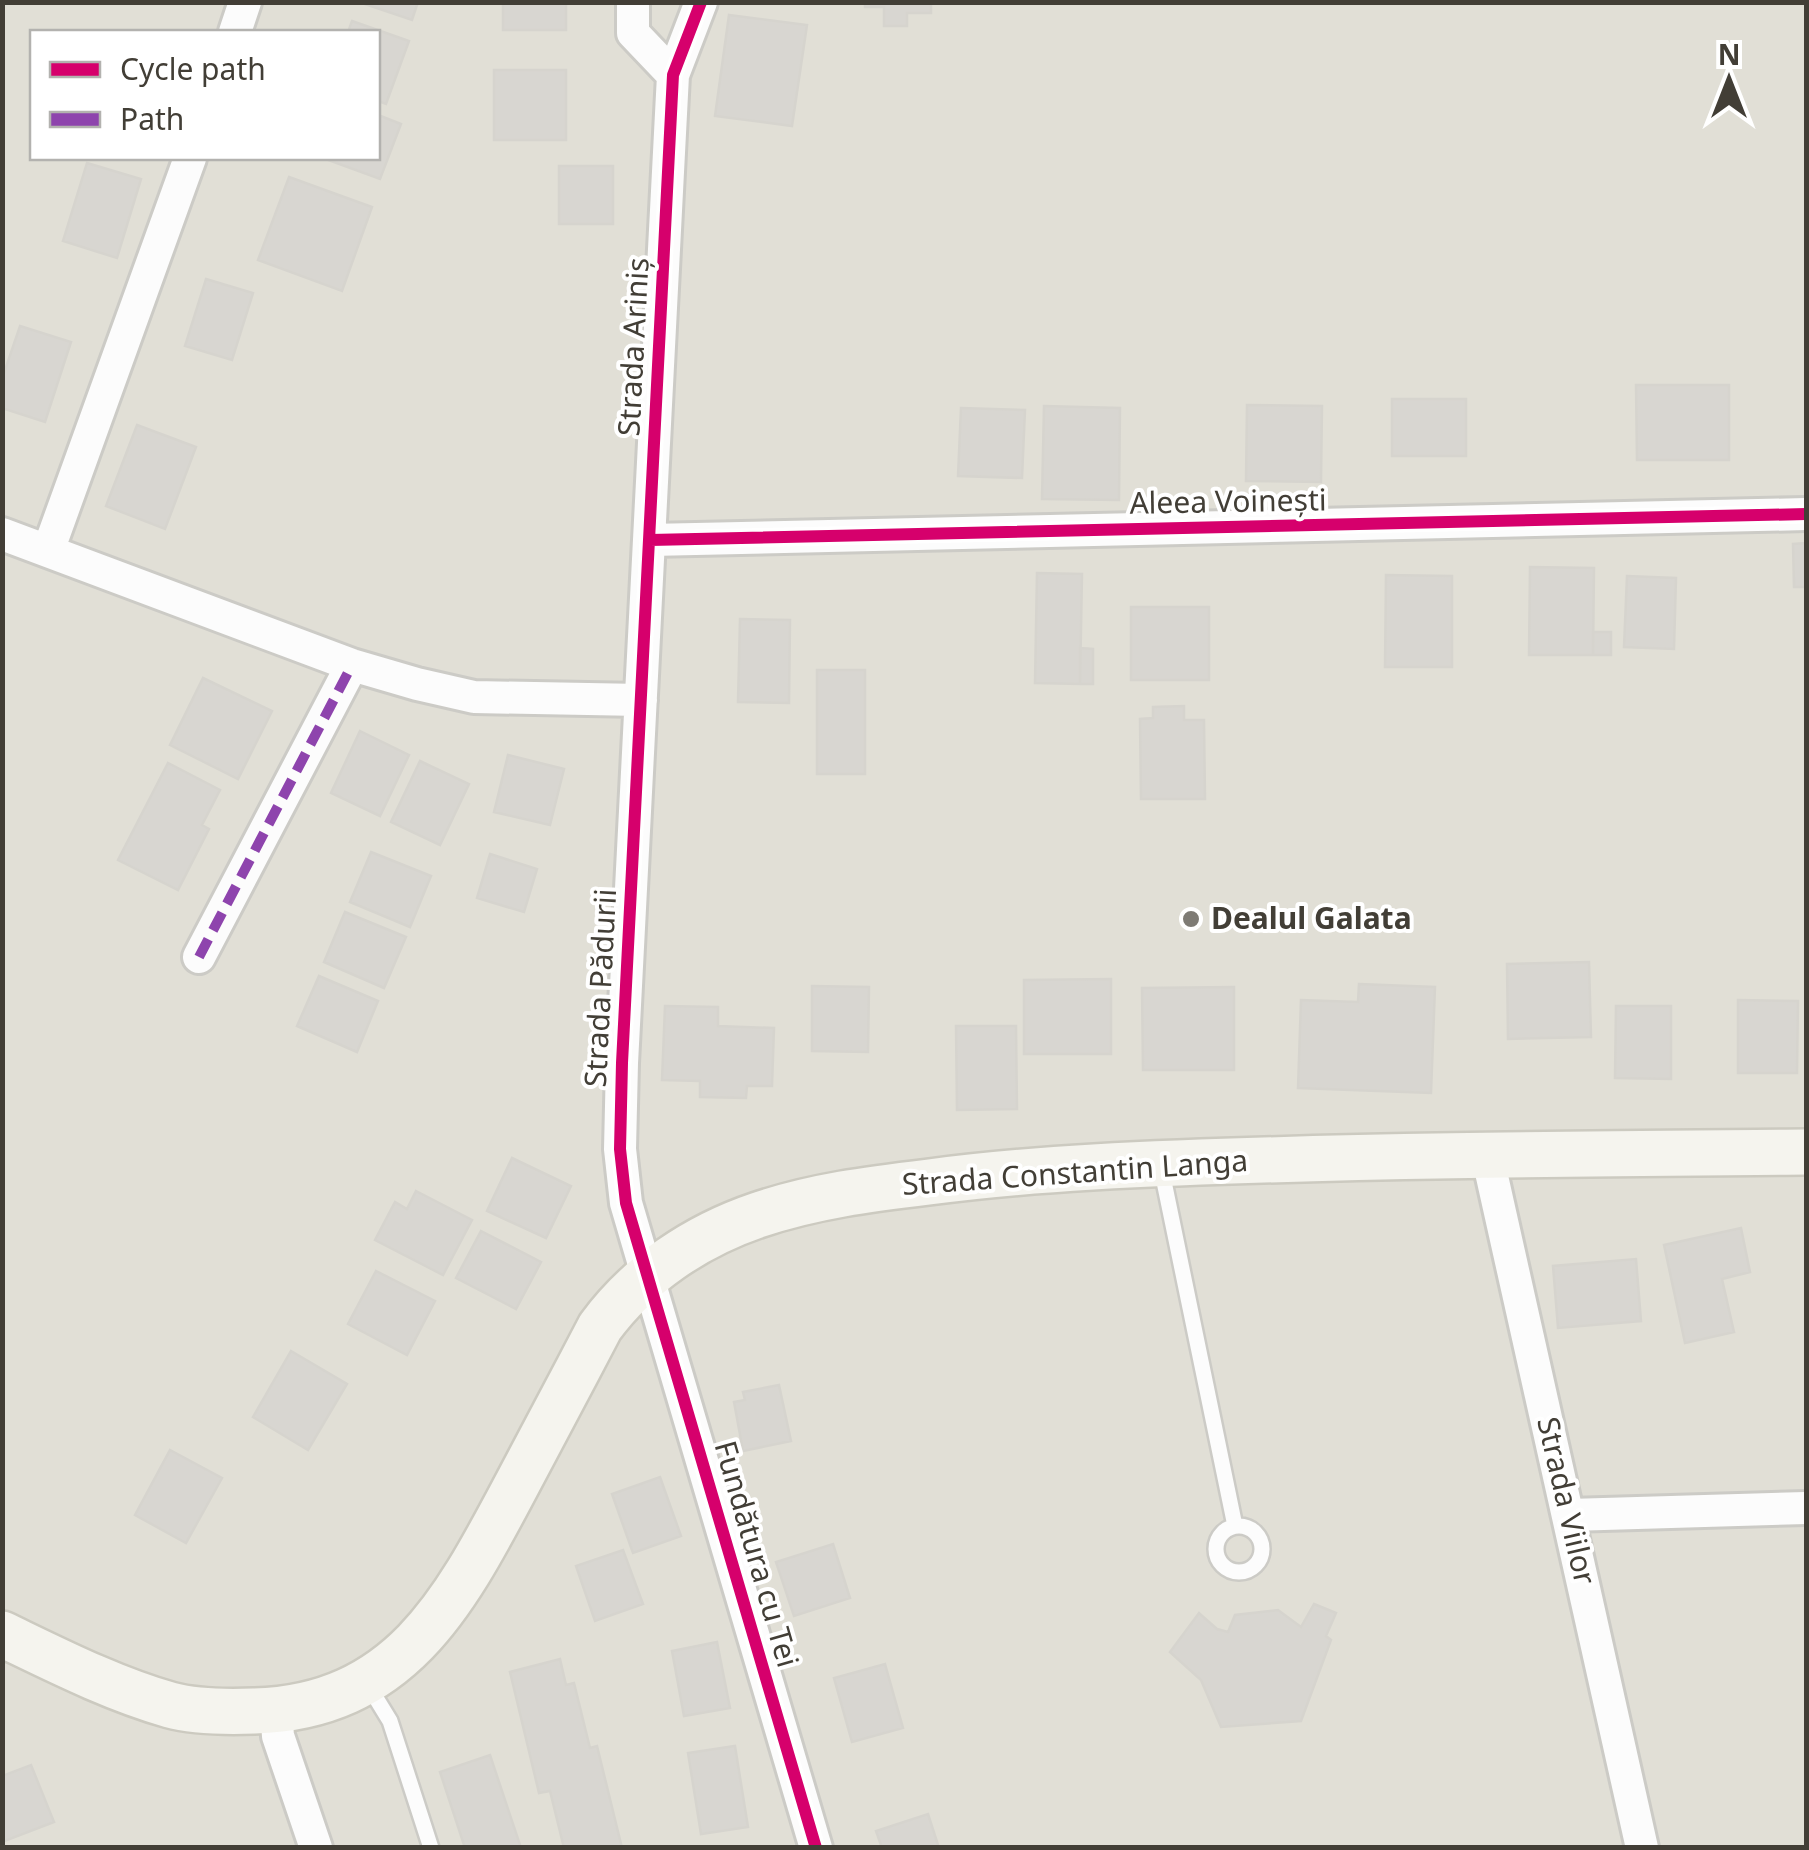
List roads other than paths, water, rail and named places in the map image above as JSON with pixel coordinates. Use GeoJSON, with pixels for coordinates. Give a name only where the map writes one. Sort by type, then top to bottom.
{"type":"FeatureCollection","features":[{"type":"Feature","properties":{"kind":"main road","name":"Strada Constantin Langa"},"geometry":{"type":"LineString","coordinates":[[2,1634],[174,1706],[232,1712],[276,1710],[340,1696],[406,1652],[442,1614],[476,1560],[600,1327],[618,1302],[648,1274],[721,1231],[821,1196],[1005,1172],[1160,1164],[1486,1154],[1806,1152]]}},
{"type":"Feature","properties":{"kind":"street"},"geometry":{"type":"LineString","coordinates":[[236,30],[246,2]]}},
{"type":"Feature","properties":{"kind":"street"},"geometry":{"type":"LineString","coordinates":[[633,2],[633,33],[673,75]]}},
{"type":"Feature","properties":{"kind":"street","name":"Strada Ariniș"},"geometry":{"type":"LineString","coordinates":[[641,700],[673,75],[701,2]]}},
{"type":"Feature","properties":{"kind":"street"},"geometry":{"type":"LineString","coordinates":[[48,551],[189,160]]}},
{"type":"Feature","properties":{"kind":"street","name":"Aleea Voinești"},"geometry":{"type":"LineString","coordinates":[[650,540],[1806,514]]}},
{"type":"Feature","properties":{"kind":"street"},"geometry":{"type":"LineString","coordinates":[[2,534],[352,664],[417,684],[474,696],[641,700]]}},
{"type":"Feature","properties":{"kind":"street"},"geometry":{"type":"LineString","coordinates":[[200,957],[352,664]]}},
{"type":"Feature","properties":{"kind":"street","name":"Strada Pădurii"},"geometry":{"type":"LineString","coordinates":[[641,700],[620,1149],[626,1204],[648,1274]]}},
{"type":"Feature","properties":{"kind":"street","name":"Strada Viilor"},"geometry":{"type":"LineString","coordinates":[[1486,1154],[1642,1848]]}},
{"type":"Feature","properties":{"kind":"street","name":"Fundătura cu Tei"},"geometry":{"type":"LineString","coordinates":[[648,1274],[816,1848]]}},
{"type":"Feature","properties":{"kind":"street"},"geometry":{"type":"LineString","coordinates":[[1570,1515],[1806,1508]]}},
{"type":"Feature","properties":{"kind":"street"},"geometry":{"type":"LineString","coordinates":[[276,1710],[278,1736],[316,1848]]}},
{"type":"Feature","properties":{"kind":"lane"},"geometry":{"type":"LineString","coordinates":[[1160,1164],[1236,1526]]}},
{"type":"Feature","properties":{"kind":"lane"},"geometry":{"type":"LineString","coordinates":[[366,1682],[390,1721],[431,1848]]}},
{"type":"Feature","properties":{"kind":"place","name":"Dealul Galata"},"geometry":{"type":"Point","coordinates":[1191,919]}}]}
